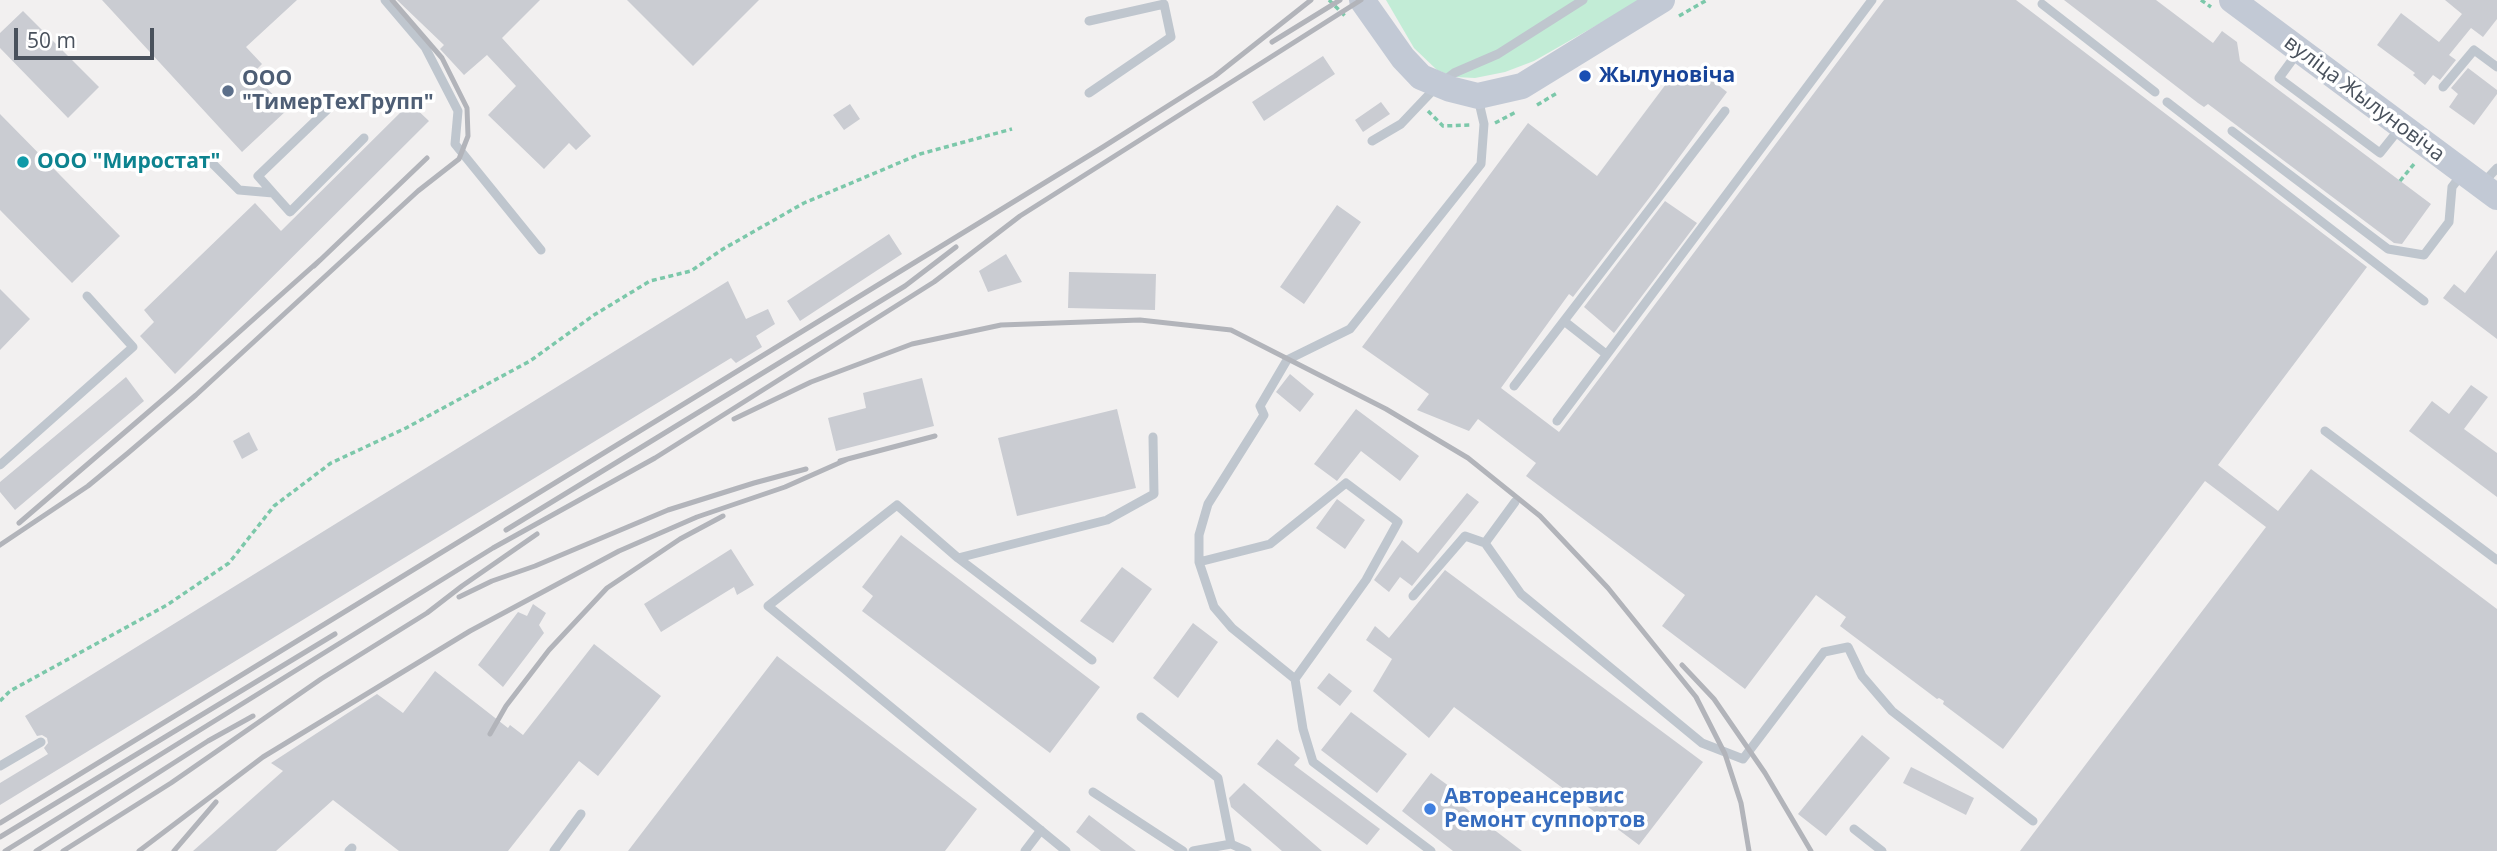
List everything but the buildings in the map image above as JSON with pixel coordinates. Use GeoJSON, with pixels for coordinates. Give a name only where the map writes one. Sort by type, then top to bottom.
{"type":"FeatureCollection","features":[{"type":"Feature","properties":{"kind":"street"},"geometry":{"type":"LineString","coordinates":[[1362,0],[1403,58],[1421,76],[1438,85],[1478,96],[1522,86],[1662,0]]}},
{"type":"Feature","properties":{"kind":"street","name":"вуліца Жылуновіча"},"geometry":{"type":"LineString","coordinates":[[2232,0],[2402,126],[2485,181]]}},
{"type":"Feature","properties":{"kind":"lane"},"geometry":{"type":"LineString","coordinates":[[385,0],[425,47],[458,111],[455,144],[541,250]]}},
{"type":"Feature","properties":{"kind":"lane"},"geometry":{"type":"LineString","coordinates":[[1372,141],[1401,124],[1438,85],[1454,73],[1498,54],[1583,0]]}},
{"type":"Feature","properties":{"kind":"lane"},"geometry":{"type":"LineString","coordinates":[[1557,421],[1872,0]]}},
{"type":"Feature","properties":{"kind":"lane"},"geometry":{"type":"LineString","coordinates":[[1089,21],[1164,4],[1171,37],[1089,93]]}},
{"type":"Feature","properties":{"kind":"lane"},"geometry":{"type":"LineString","coordinates":[[2042,4],[2155,92]]}},
{"type":"Feature","properties":{"kind":"lane"},"geometry":{"type":"LineString","coordinates":[[2443,87],[2474,50],[2497,66]]}},
{"type":"Feature","properties":{"kind":"lane"},"geometry":{"type":"LineString","coordinates":[[2299,51],[2279,78],[2380,153],[2402,126]]}},
{"type":"Feature","properties":{"kind":"lane"},"geometry":{"type":"LineString","coordinates":[[1431,851],[1313,762],[1303,729],[1295,679],[1232,628],[1214,607],[1199,562],[1199,536],[1208,504],[1264,415],[1261,406],[1287,360],[1350,329],[1481,164],[1484,124],[1478,96]]}},
{"type":"Feature","properties":{"kind":"lane"},"geometry":{"type":"LineString","coordinates":[[2167,102],[2424,302]]}},
{"type":"Feature","properties":{"kind":"lane"},"geometry":{"type":"LineString","coordinates":[[332,105],[258,176],[290,212],[364,138]]}},
{"type":"Feature","properties":{"kind":"lane"},"geometry":{"type":"LineString","coordinates":[[1514,386],[1725,111]]}},
{"type":"Feature","properties":{"kind":"lane"},"geometry":{"type":"LineString","coordinates":[[2232,131],[2388,249],[2424,255],[2449,222],[2452,187],[2485,181]]}},
{"type":"Feature","properties":{"kind":"lane"},"geometry":{"type":"LineString","coordinates":[[213,164],[239,190],[273,193]]}},
{"type":"Feature","properties":{"kind":"lane"},"geometry":{"type":"LineString","coordinates":[[0,465],[133,347],[86,296]]}},
{"type":"Feature","properties":{"kind":"lane"},"geometry":{"type":"LineString","coordinates":[[1564,321],[1606,354]]}},
{"type":"Feature","properties":{"kind":"lane"},"geometry":{"type":"LineString","coordinates":[[2325,430],[2497,560]]}},
{"type":"Feature","properties":{"kind":"lane"},"geometry":{"type":"LineString","coordinates":[[958,558],[1107,520],[1154,494],[1153,437]]}},
{"type":"Feature","properties":{"kind":"lane"},"geometry":{"type":"LineString","coordinates":[[1199,562],[1270,544],[1346,483],[1398,522],[1366,580],[1295,679]]}},
{"type":"Feature","properties":{"kind":"lane"},"geometry":{"type":"LineString","coordinates":[[1485,543],[1515,502]]}},
{"type":"Feature","properties":{"kind":"lane"},"geometry":{"type":"LineString","coordinates":[[1066,851],[768,606],[897,505],[958,558],[1092,660]]}},
{"type":"Feature","properties":{"kind":"lane"},"geometry":{"type":"LineString","coordinates":[[1413,596],[1465,536],[1485,543],[1521,594],[1702,743],[1743,759],[1824,652],[1848,647],[1862,676],[1892,711],[2033,821]]}},
{"type":"Feature","properties":{"kind":"lane"},"geometry":{"type":"LineString","coordinates":[[1141,717],[1218,778],[1231,844]]}},
{"type":"Feature","properties":{"kind":"lane"},"geometry":{"type":"LineString","coordinates":[[0,766],[41,742]]}},
{"type":"Feature","properties":{"kind":"lane"},"geometry":{"type":"LineString","coordinates":[[1093,792],[1184,851]]}},
{"type":"Feature","properties":{"kind":"lane"},"geometry":{"type":"LineString","coordinates":[[554,851],[580,814]]}},
{"type":"Feature","properties":{"kind":"lane"},"geometry":{"type":"LineString","coordinates":[[1854,829],[1882,851]]}},
{"type":"Feature","properties":{"kind":"lane"},"geometry":{"type":"LineString","coordinates":[[1025,851],[1041,830]]}},
{"type":"Feature","properties":{"kind":"lane"},"geometry":{"type":"LineString","coordinates":[[1193,851],[1231,844],[1247,851]]}},
{"type":"Feature","properties":{"kind":"path"},"geometry":{"type":"LineString","coordinates":[[0,701],[10,691],[167,605],[229,563],[274,506],[331,463],[406,428],[530,361],[650,281],[691,271],[723,249],[804,203],[908,159],[1012,129]]}},
{"type":"Feature","properties":{"kind":"path"},"geometry":{"type":"LineString","coordinates":[[2400,181],[2417,161]]}},
{"type":"Feature","properties":{"kind":"green space"},"geometry":{"type":"Polygon","coordinates":[[[1386,0],[1641,0],[1534,61],[1505,72],[1475,78],[1455,77],[1437,70],[1414,48],[1386,0]]]}},
{"type":"Feature","properties":{"kind":"railway"},"geometry":{"type":"LineString","coordinates":[[0,545],[88,486],[128,453],[196,395],[418,191],[459,159],[468,136],[467,108],[442,58],[392,0]]}},
{"type":"Feature","properties":{"kind":"railway"},"geometry":{"type":"LineString","coordinates":[[0,823],[1103,147],[1215,76],[1311,0]]}},
{"type":"Feature","properties":{"kind":"railway"},"geometry":{"type":"LineString","coordinates":[[1272,42],[1340,0]]}},
{"type":"Feature","properties":{"kind":"railway"},"geometry":{"type":"LineString","coordinates":[[5,851],[493,548],[655,458],[934,282],[1020,216],[1361,0]]}},
{"type":"Feature","properties":{"kind":"railway"},"geometry":{"type":"LineString","coordinates":[[314,266],[427,158]]}},
{"type":"Feature","properties":{"kind":"railway"},"geometry":{"type":"LineString","coordinates":[[506,530],[905,286],[956,247]]}},
{"type":"Feature","properties":{"kind":"railway"},"geometry":{"type":"LineString","coordinates":[[19,523],[320,260]]}},
{"type":"Feature","properties":{"kind":"railway"},"geometry":{"type":"LineString","coordinates":[[734,419],[811,382],[912,344],[1001,325],[1140,320],[1231,330],[1386,409],[1468,458],[1540,516],[1608,588],[1696,697],[1725,754],[1741,803],[1749,851]]}},
{"type":"Feature","properties":{"kind":"railway"},"geometry":{"type":"LineString","coordinates":[[840,461],[935,436]]}},
{"type":"Feature","properties":{"kind":"railway"},"geometry":{"type":"LineString","coordinates":[[139,851],[263,757],[470,631],[619,551],[697,517],[785,487],[848,459]]}},
{"type":"Feature","properties":{"kind":"railway"},"geometry":{"type":"LineString","coordinates":[[459,597],[668,510],[806,469]]}},
{"type":"Feature","properties":{"kind":"railway"},"geometry":{"type":"LineString","coordinates":[[490,734],[506,706],[549,650],[607,588],[680,539],[723,516]]}},
{"type":"Feature","properties":{"kind":"railway"},"geometry":{"type":"LineString","coordinates":[[63,851],[171,783],[321,679],[427,613],[537,534]]}},
{"type":"Feature","properties":{"kind":"railway"},"geometry":{"type":"LineString","coordinates":[[0,837],[335,634]]}},
{"type":"Feature","properties":{"kind":"railway"},"geometry":{"type":"LineString","coordinates":[[1682,665],[1714,699],[1765,773],[1811,851]]}},
{"type":"Feature","properties":{"kind":"railway"},"geometry":{"type":"LineString","coordinates":[[36,851],[208,741],[253,716]]}},
{"type":"Feature","properties":{"kind":"railway"},"geometry":{"type":"LineString","coordinates":[[174,851],[216,802]]}},
{"type":"Feature","properties":{"kind":"place","name":"Жылуновіча"},"geometry":{"type":"Point","coordinates":[1585,76]}},
{"type":"Feature","properties":{"kind":"place","name":"ООО \"ТимерТехГрупп\""},"geometry":{"type":"Point","coordinates":[228,91]}},
{"type":"Feature","properties":{"kind":"place","name":"ООО \"Миростат\""},"geometry":{"type":"Point","coordinates":[23,162]}},
{"type":"Feature","properties":{"kind":"place","name":"Автореансервис Ремонт суппортов"},"geometry":{"type":"Point","coordinates":[1430,809]}}]}
